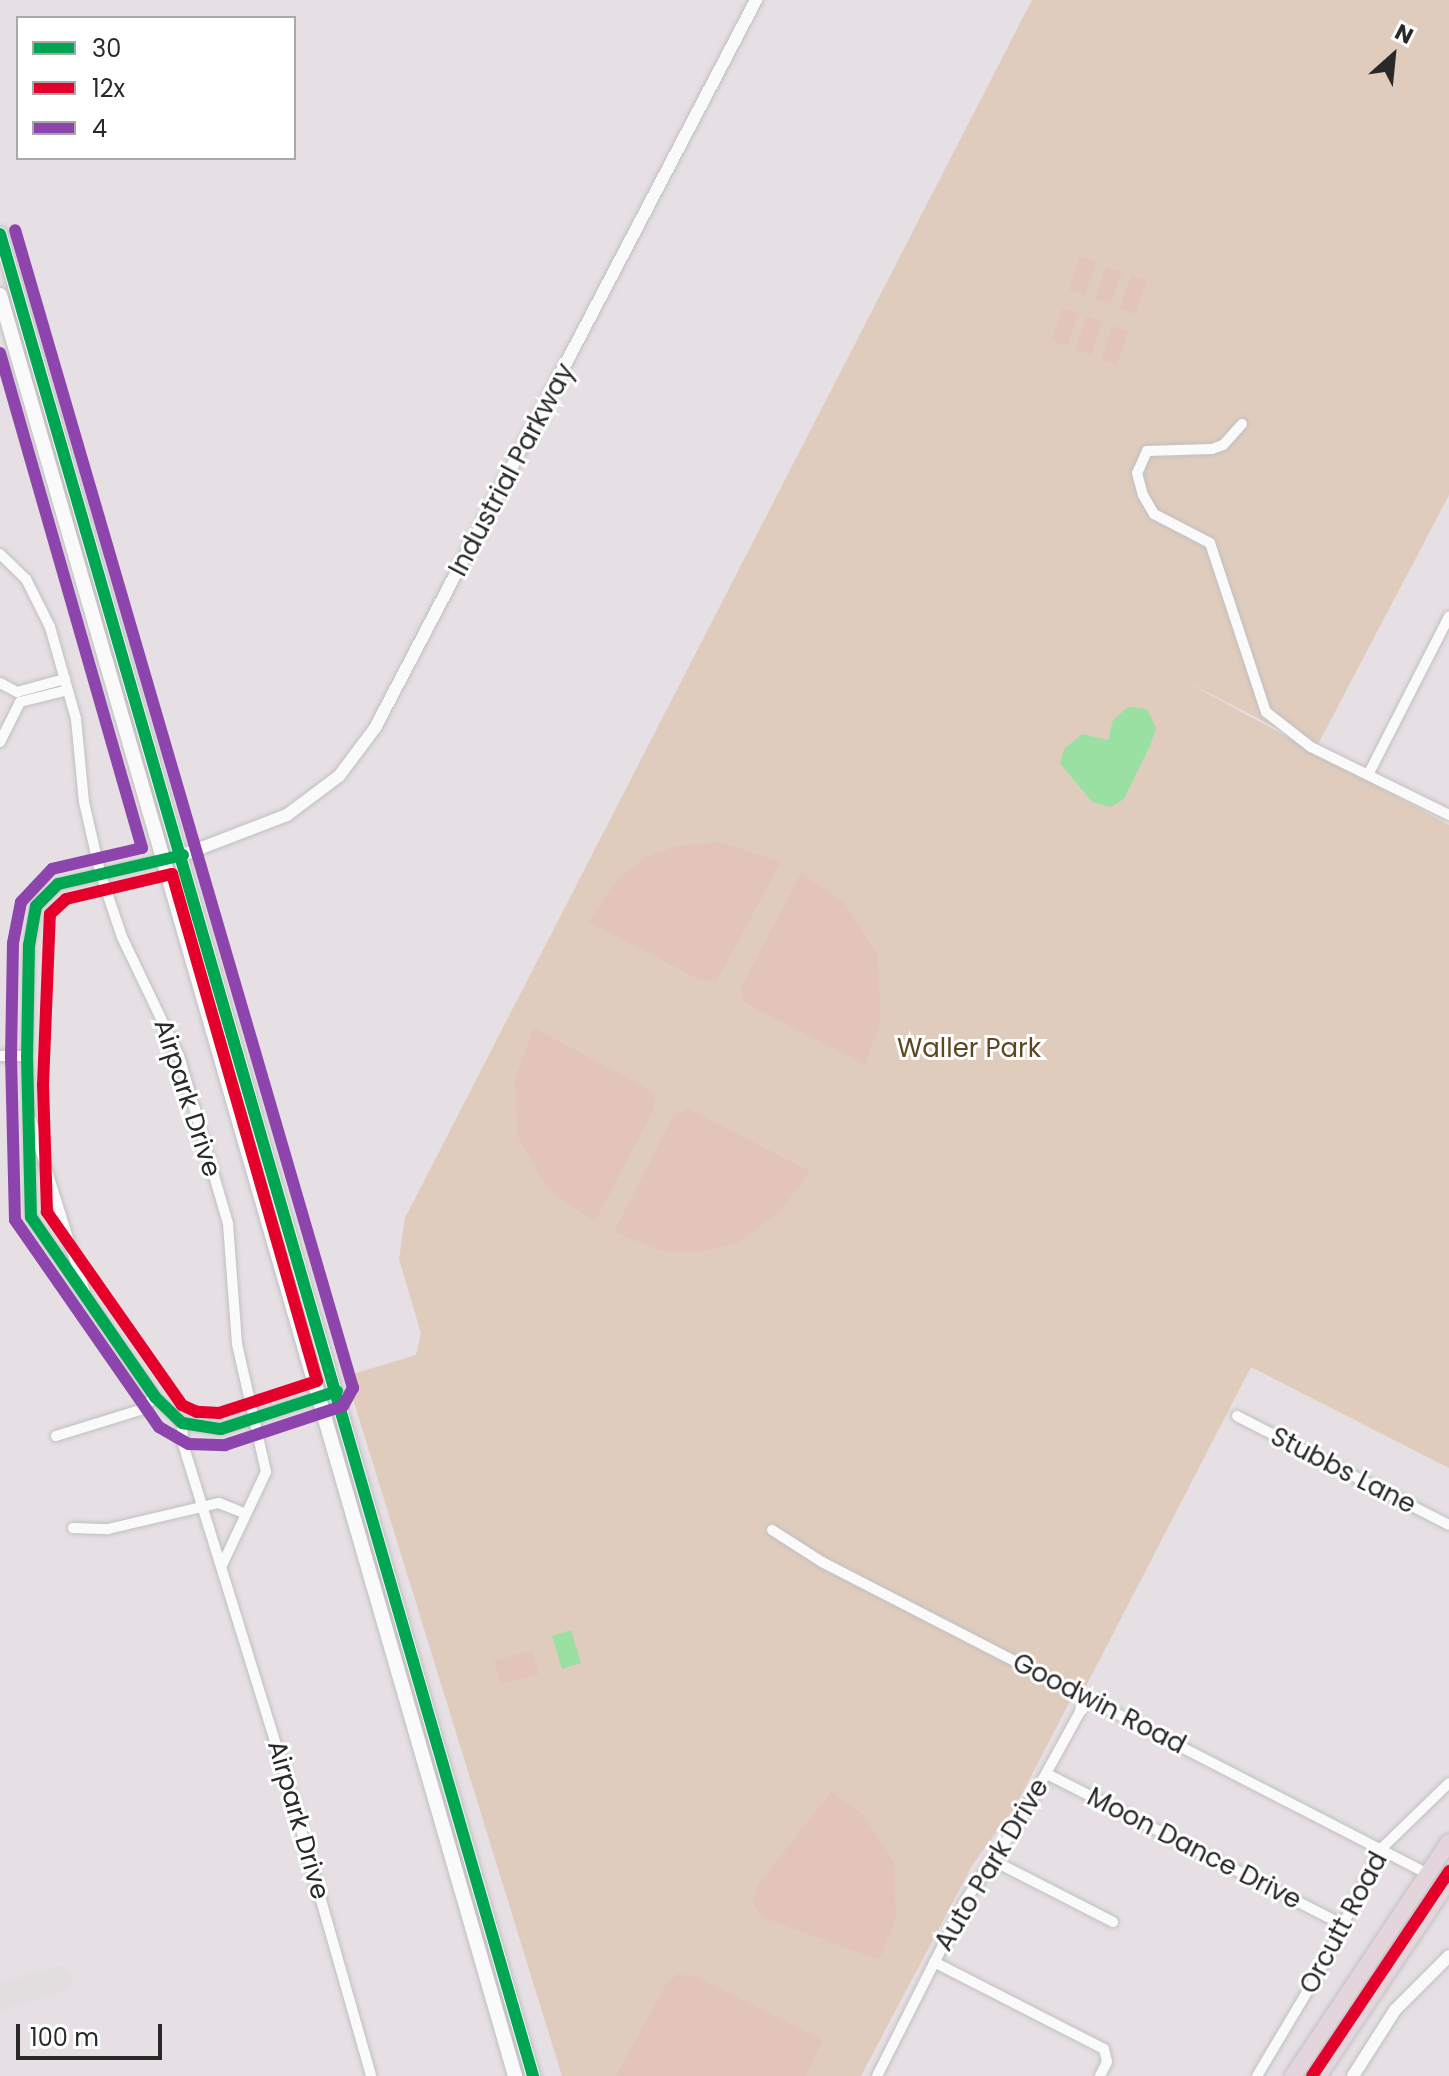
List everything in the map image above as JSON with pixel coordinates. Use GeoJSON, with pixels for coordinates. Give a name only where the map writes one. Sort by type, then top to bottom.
{"type":"FeatureCollection","features":[{"type":"Feature","properties":{"kind":"highway"},"geometry":{"type":"LineString","coordinates":[[1293,2076],[1449,1842]]}},
{"type":"Feature","properties":{"kind":"highway"},"geometry":{"type":"LineString","coordinates":[[1318,2076],[1448,1884]]}},
{"type":"Feature","properties":{"kind":"main road"},"geometry":{"type":"LineString","coordinates":[[0,234],[183,855],[533,2076]]}},
{"type":"Feature","properties":{"kind":"main road"},"geometry":{"type":"LineString","coordinates":[[0,295],[515,2076]]}},
{"type":"Feature","properties":{"kind":"street","name":"Industrial Parkway"},"geometry":{"type":"LineString","coordinates":[[183,855],[287,815],[339,776],[361,748],[472,548],[756,0]]}},
{"type":"Feature","properties":{"kind":"street"},"geometry":{"type":"LineString","coordinates":[[1242,424],[1223,445],[1212,449],[1147,451],[1137,473],[1143,495],[1154,514],[1210,543],[1266,712],[1311,747],[1449,815]]}},
{"type":"Feature","properties":{"kind":"street","name":"Airpark Drive"},"geometry":{"type":"LineString","coordinates":[[0,554],[34,592],[66,684],[84,802],[100,872],[122,937],[179,1056],[228,1224],[237,1344],[266,1472],[222,1565]]}},
{"type":"Feature","properties":{"kind":"street"},"geometry":{"type":"LineString","coordinates":[[1368,775],[1449,617]]}},
{"type":"Feature","properties":{"kind":"street"},"geometry":{"type":"LineString","coordinates":[[0,683],[18,697]]}},
{"type":"Feature","properties":{"kind":"street"},"geometry":{"type":"LineString","coordinates":[[18,697],[66,684]]}},
{"type":"Feature","properties":{"kind":"street"},"geometry":{"type":"LineString","coordinates":[[0,742],[18,697]]}},
{"type":"Feature","properties":{"kind":"street"},"geometry":{"type":"LineString","coordinates":[[183,855],[58,884],[36,906],[30,934],[27,1056],[31,1217],[88,1304],[155,1397],[182,1423],[221,1429],[337,1391]]}},
{"type":"Feature","properties":{"kind":"street"},"geometry":{"type":"LineString","coordinates":[[0,1056],[27,1056]]}},
{"type":"Feature","properties":{"kind":"street"},"geometry":{"type":"LineString","coordinates":[[28,1111],[88,1304]]}},
{"type":"Feature","properties":{"kind":"street"},"geometry":{"type":"LineString","coordinates":[[56,1436],[140,1410],[155,1397]]}},
{"type":"Feature","properties":{"kind":"street","name":"Stubbs Lane"},"geometry":{"type":"LineString","coordinates":[[1237,1416],[1449,1525]]}},
{"type":"Feature","properties":{"kind":"street","name":"Airpark Drive"},"geometry":{"type":"LineString","coordinates":[[182,1423],[183,1444],[222,1565],[371,2076]]}},
{"type":"Feature","properties":{"kind":"street"},"geometry":{"type":"LineString","coordinates":[[73,1528],[108,1529],[227,1503],[246,1514]]}},
{"type":"Feature","properties":{"kind":"street","name":"Goodwin Road"},"geometry":{"type":"LineString","coordinates":[[772,1530],[822,1562],[1428,1874]]}},
{"type":"Feature","properties":{"kind":"street","name":"Auto Park Drive"},"geometry":{"type":"LineString","coordinates":[[877,2076],[934,1962],[992,1860],[1047,1774],[1087,1699]]}},
{"type":"Feature","properties":{"kind":"street","name":"Moon Dance Drive"},"geometry":{"type":"LineString","coordinates":[[1047,1774],[1341,1924]]}},
{"type":"Feature","properties":{"kind":"street","name":"Orcutt Road"},"geometry":{"type":"LineString","coordinates":[[1257,2076],[1300,2007],[1382,1848],[1449,1783]]}},
{"type":"Feature","properties":{"kind":"street"},"geometry":{"type":"LineString","coordinates":[[992,1860],[1113,1922]]}},
{"type":"Feature","properties":{"kind":"street","name":"Orcutt Road"},"geometry":{"type":"LineString","coordinates":[[1428,1874],[1448,1884]]}},
{"type":"Feature","properties":{"kind":"street"},"geometry":{"type":"LineString","coordinates":[[1353,2076],[1395,2010],[1449,1956]]}},
{"type":"Feature","properties":{"kind":"street"},"geometry":{"type":"LineString","coordinates":[[934,1962],[1104,2049],[1107,2062],[1100,2076]]}},
{"type":"Feature","properties":{"kind":"green space","name":"Waller Park"},"geometry":{"type":"Polygon","coordinates":[[[1032,0],[1449,0],[1449,495],[1316,748],[1183,680],[1449,825],[1449,1468],[1251,1367],[1085,1688],[1069,1703],[1015,1807],[973,1864],[861,2076],[562,2076],[346,1376],[416,1355],[421,1333],[399,1259],[405,1218],[1032,0]]]}},
{"type":"Feature","properties":{"kind":"shaded area"},"geometry":{"type":"Polygon","coordinates":[[[1080,257],[1096,262],[1085,295],[1069,290],[1080,257]]]}},
{"type":"Feature","properties":{"kind":"shaded area"},"geometry":{"type":"Polygon","coordinates":[[[1106,266],[1122,272],[1110,304],[1095,299],[1106,266]]]}},
{"type":"Feature","properties":{"kind":"shaded area"},"geometry":{"type":"Polygon","coordinates":[[[1131,275],[1147,281],[1135,314],[1120,308],[1131,275]]]}},
{"type":"Feature","properties":{"kind":"shaded area"},"geometry":{"type":"Polygon","coordinates":[[[1063,308],[1078,313],[1067,346],[1051,340],[1063,308]]]}},
{"type":"Feature","properties":{"kind":"shaded area"},"geometry":{"type":"Polygon","coordinates":[[[1087,316],[1102,322],[1091,355],[1075,349],[1087,316]]]}},
{"type":"Feature","properties":{"kind":"shaded area"},"geometry":{"type":"Polygon","coordinates":[[[1112,326],[1128,332],[1117,365],[1101,359],[1112,326]]]}},
{"type":"Feature","properties":{"kind":"shaded area"},"geometry":{"type":"Polygon","coordinates":[[[1128,707],[1147,709],[1156,728],[1150,746],[1124,799],[1111,807],[1092,802],[1060,763],[1064,749],[1082,734],[1108,740],[1113,720],[1128,707]]]}},
{"type":"Feature","properties":{"kind":"shaded area"},"geometry":{"type":"Polygon","coordinates":[[[721,842],[781,862],[716,982],[698,979],[589,922],[617,879],[646,857],[677,846],[721,842]]]}},
{"type":"Feature","properties":{"kind":"shaded area"},"geometry":{"type":"Polygon","coordinates":[[[801,873],[843,901],[877,954],[881,1020],[865,1064],[745,1003],[740,990],[801,873]]]}},
{"type":"Feature","properties":{"kind":"shaded area"},"geometry":{"type":"Polygon","coordinates":[[[534,1028],[654,1092],[654,1109],[595,1222],[548,1189],[518,1137],[515,1079],[534,1028]]]}},
{"type":"Feature","properties":{"kind":"shaded area"},"geometry":{"type":"Polygon","coordinates":[[[688,1109],[810,1171],[780,1212],[737,1243],[702,1252],[662,1251],[614,1232],[674,1115],[688,1109]]]}},
{"type":"Feature","properties":{"kind":"shaded area"},"geometry":{"type":"Polygon","coordinates":[[[571,1630],[581,1663],[562,1669],[552,1636],[571,1630]]]}},
{"type":"Feature","properties":{"kind":"shaded area"},"geometry":{"type":"Polygon","coordinates":[[[532,1650],[539,1674],[501,1684],[494,1661],[532,1650]]]}},
{"type":"Feature","properties":{"kind":"shaded area"},"geometry":{"type":"Polygon","coordinates":[[[831,1792],[862,1813],[894,1862],[896,1918],[879,1960],[764,1918],[753,1904],[757,1886],[831,1792]]]}},
{"type":"Feature","properties":{"kind":"shaded area"},"geometry":{"type":"Polygon","coordinates":[[[678,1974],[697,1977],[823,2040],[806,2076],[616,2076],[666,1984],[678,1974]]]}},
{"type":"Feature","properties":{"kind":"taxiway"},"geometry":{"type":"LineString","coordinates":[[0,1997],[59,1979]]}},
{"type":"Feature","properties":{"kind":"transit line","name":"4"},"geometry":{"type":"LineString","coordinates":[[0,353],[142,848],[52,869],[21,902],[13,943],[11,1056],[15,1220],[159,1427],[189,1444],[225,1445],[343,1406],[353,1388],[15,230]]}},
{"type":"Feature","properties":{"kind":"transit line","name":"30"},"geometry":{"type":"LineString","coordinates":[[0,234],[533,2076]]}},
{"type":"Feature","properties":{"kind":"transit line","name":"30"},"geometry":{"type":"LineString","coordinates":[[183,855],[58,884],[36,906],[29,945],[27,1056],[31,1217],[155,1397],[182,1423],[221,1429],[337,1391]]}},
{"type":"Feature","properties":{"kind":"transit line","name":"12x"},"geometry":{"type":"LineString","coordinates":[[172,874],[317,1381],[219,1413],[197,1412],[182,1405],[47,1212],[43,1085],[50,914],[66,899],[172,874]]}},
{"type":"Feature","properties":{"kind":"transit line","name":"12x"},"geometry":{"type":"LineString","coordinates":[[1312,2076],[1449,1871]]}}]}
